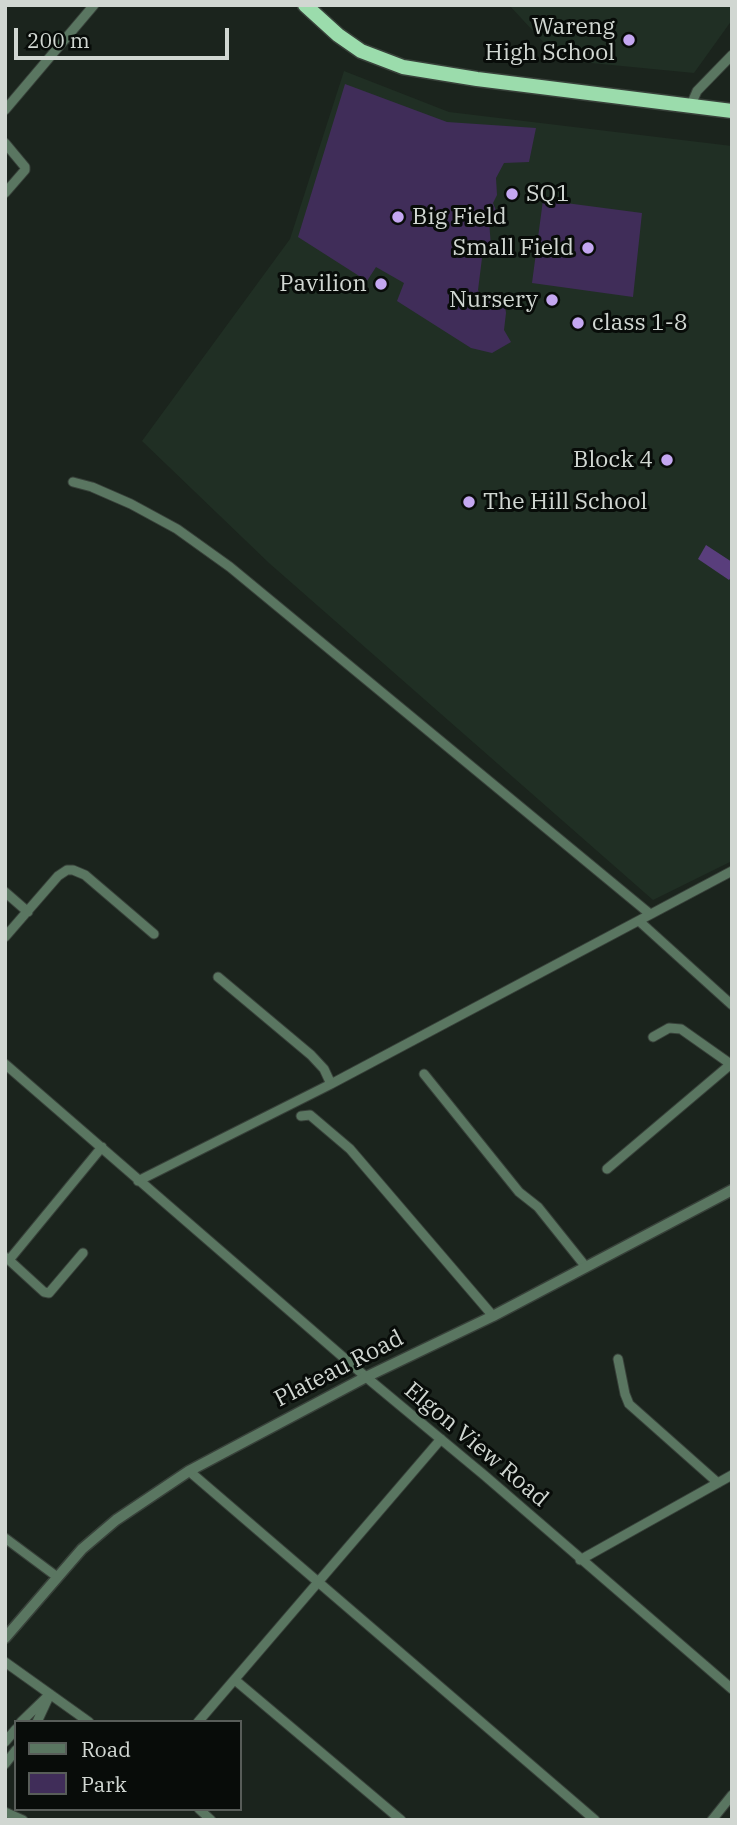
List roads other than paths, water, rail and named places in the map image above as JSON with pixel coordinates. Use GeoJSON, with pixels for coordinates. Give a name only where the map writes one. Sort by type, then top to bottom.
{"type":"FeatureCollection","features":[{"type":"Feature","properties":{"kind":"highway"},"geometry":{"type":"LineString","coordinates":[[305,5],[338,35],[361,51],[402,67],[732,111]]}},
{"type":"Feature","properties":{"kind":"street"},"geometry":{"type":"LineString","coordinates":[[5,110],[90,7]]}},
{"type":"Feature","properties":{"kind":"street"},"geometry":{"type":"LineString","coordinates":[[690,107],[697,91],[732,55]]}},
{"type":"Feature","properties":{"kind":"street"},"geometry":{"type":"LineString","coordinates":[[5,144],[25,170],[5,193]]}},
{"type":"Feature","properties":{"kind":"street"},"geometry":{"type":"LineString","coordinates":[[72,482],[92,486],[131,504],[177,529],[230,567],[650,914]]}},
{"type":"Feature","properties":{"kind":"street"},"geometry":{"type":"LineString","coordinates":[[5,937],[58,876],[67,870],[79,871],[154,934]]}},
{"type":"Feature","properties":{"kind":"street"},"geometry":{"type":"LineString","coordinates":[[138,1181],[331,1084],[732,871]]}},
{"type":"Feature","properties":{"kind":"street"},"geometry":{"type":"LineString","coordinates":[[5,892],[28,912]]}},
{"type":"Feature","properties":{"kind":"street"},"geometry":{"type":"LineString","coordinates":[[639,921],[732,1005]]}},
{"type":"Feature","properties":{"kind":"street"},"geometry":{"type":"LineString","coordinates":[[218,977],[312,1055],[324,1069],[331,1084]]}},
{"type":"Feature","properties":{"kind":"street"},"geometry":{"type":"LineString","coordinates":[[607,1169],[731,1065],[681,1029],[669,1028],[653,1037]]}},
{"type":"Feature","properties":{"kind":"street","name":"Elgon View Road"},"geometry":{"type":"LineString","coordinates":[[5,1064],[732,1689]]}},
{"type":"Feature","properties":{"kind":"street"},"geometry":{"type":"LineString","coordinates":[[424,1074],[519,1192],[538,1207],[586,1267]]}},
{"type":"Feature","properties":{"kind":"street"},"geometry":{"type":"LineString","coordinates":[[300,1116],[310,1115],[315,1118],[350,1149],[493,1316]]}},
{"type":"Feature","properties":{"kind":"street"},"geometry":{"type":"LineString","coordinates":[[83,1253],[49,1293],[44,1293],[7,1258],[102,1147]]}},
{"type":"Feature","properties":{"kind":"street","name":"Plateau Road"},"geometry":{"type":"LineString","coordinates":[[5,1638],[82,1549],[116,1520],[189,1471],[366,1377],[493,1316],[732,1191]]}},
{"type":"Feature","properties":{"kind":"street"},"geometry":{"type":"LineString","coordinates":[[618,1359],[629,1404],[718,1483]]}},
{"type":"Feature","properties":{"kind":"street"},"geometry":{"type":"LineString","coordinates":[[200,1720],[441,1440]]}},
{"type":"Feature","properties":{"kind":"street"},"geometry":{"type":"LineString","coordinates":[[189,1471],[594,1820]]}},
{"type":"Feature","properties":{"kind":"street"},"geometry":{"type":"LineString","coordinates":[[580,1560],[732,1475]]}},
{"type":"Feature","properties":{"kind":"street"},"geometry":{"type":"LineString","coordinates":[[5,1538],[56,1576]]}},
{"type":"Feature","properties":{"kind":"street"},"geometry":{"type":"LineString","coordinates":[[5,1661],[86,1720]]}},
{"type":"Feature","properties":{"kind":"street"},"geometry":{"type":"LineString","coordinates":[[235,1680],[401,1820]]}},
{"type":"Feature","properties":{"kind":"street"},"geometry":{"type":"LineString","coordinates":[[23,1720],[50,1694]]}},
{"type":"Feature","properties":{"kind":"street"},"geometry":{"type":"LineString","coordinates":[[38,1720],[50,1694]]}},
{"type":"Feature","properties":{"kind":"street"},"geometry":{"type":"LineString","coordinates":[[712,1820],[732,1796]]}},
{"type":"Feature","properties":{"kind":"street"},"geometry":{"type":"LineString","coordinates":[[5,1812],[23,1820]]}},
{"type":"Feature","properties":{"kind":"place","name":"Wareng High School"},"geometry":{"type":"Point","coordinates":[629,40]}},
{"type":"Feature","properties":{"kind":"place","name":"SQ1"},"geometry":{"type":"Point","coordinates":[512,194]}},
{"type":"Feature","properties":{"kind":"place","name":"Big Field"},"geometry":{"type":"Point","coordinates":[398,217]}},
{"type":"Feature","properties":{"kind":"place","name":"Small Field"},"geometry":{"type":"Point","coordinates":[588,248]}},
{"type":"Feature","properties":{"kind":"place","name":"Pavilion"},"geometry":{"type":"Point","coordinates":[381,284]}},
{"type":"Feature","properties":{"kind":"place","name":"Nursery"},"geometry":{"type":"Point","coordinates":[552,300]}},
{"type":"Feature","properties":{"kind":"place","name":"class 1-8"},"geometry":{"type":"Point","coordinates":[578,323]}},
{"type":"Feature","properties":{"kind":"place","name":"Block 4"},"geometry":{"type":"Point","coordinates":[667,460]}},
{"type":"Feature","properties":{"kind":"place","name":"The Hill School"},"geometry":{"type":"Point","coordinates":[469,502]}}]}
